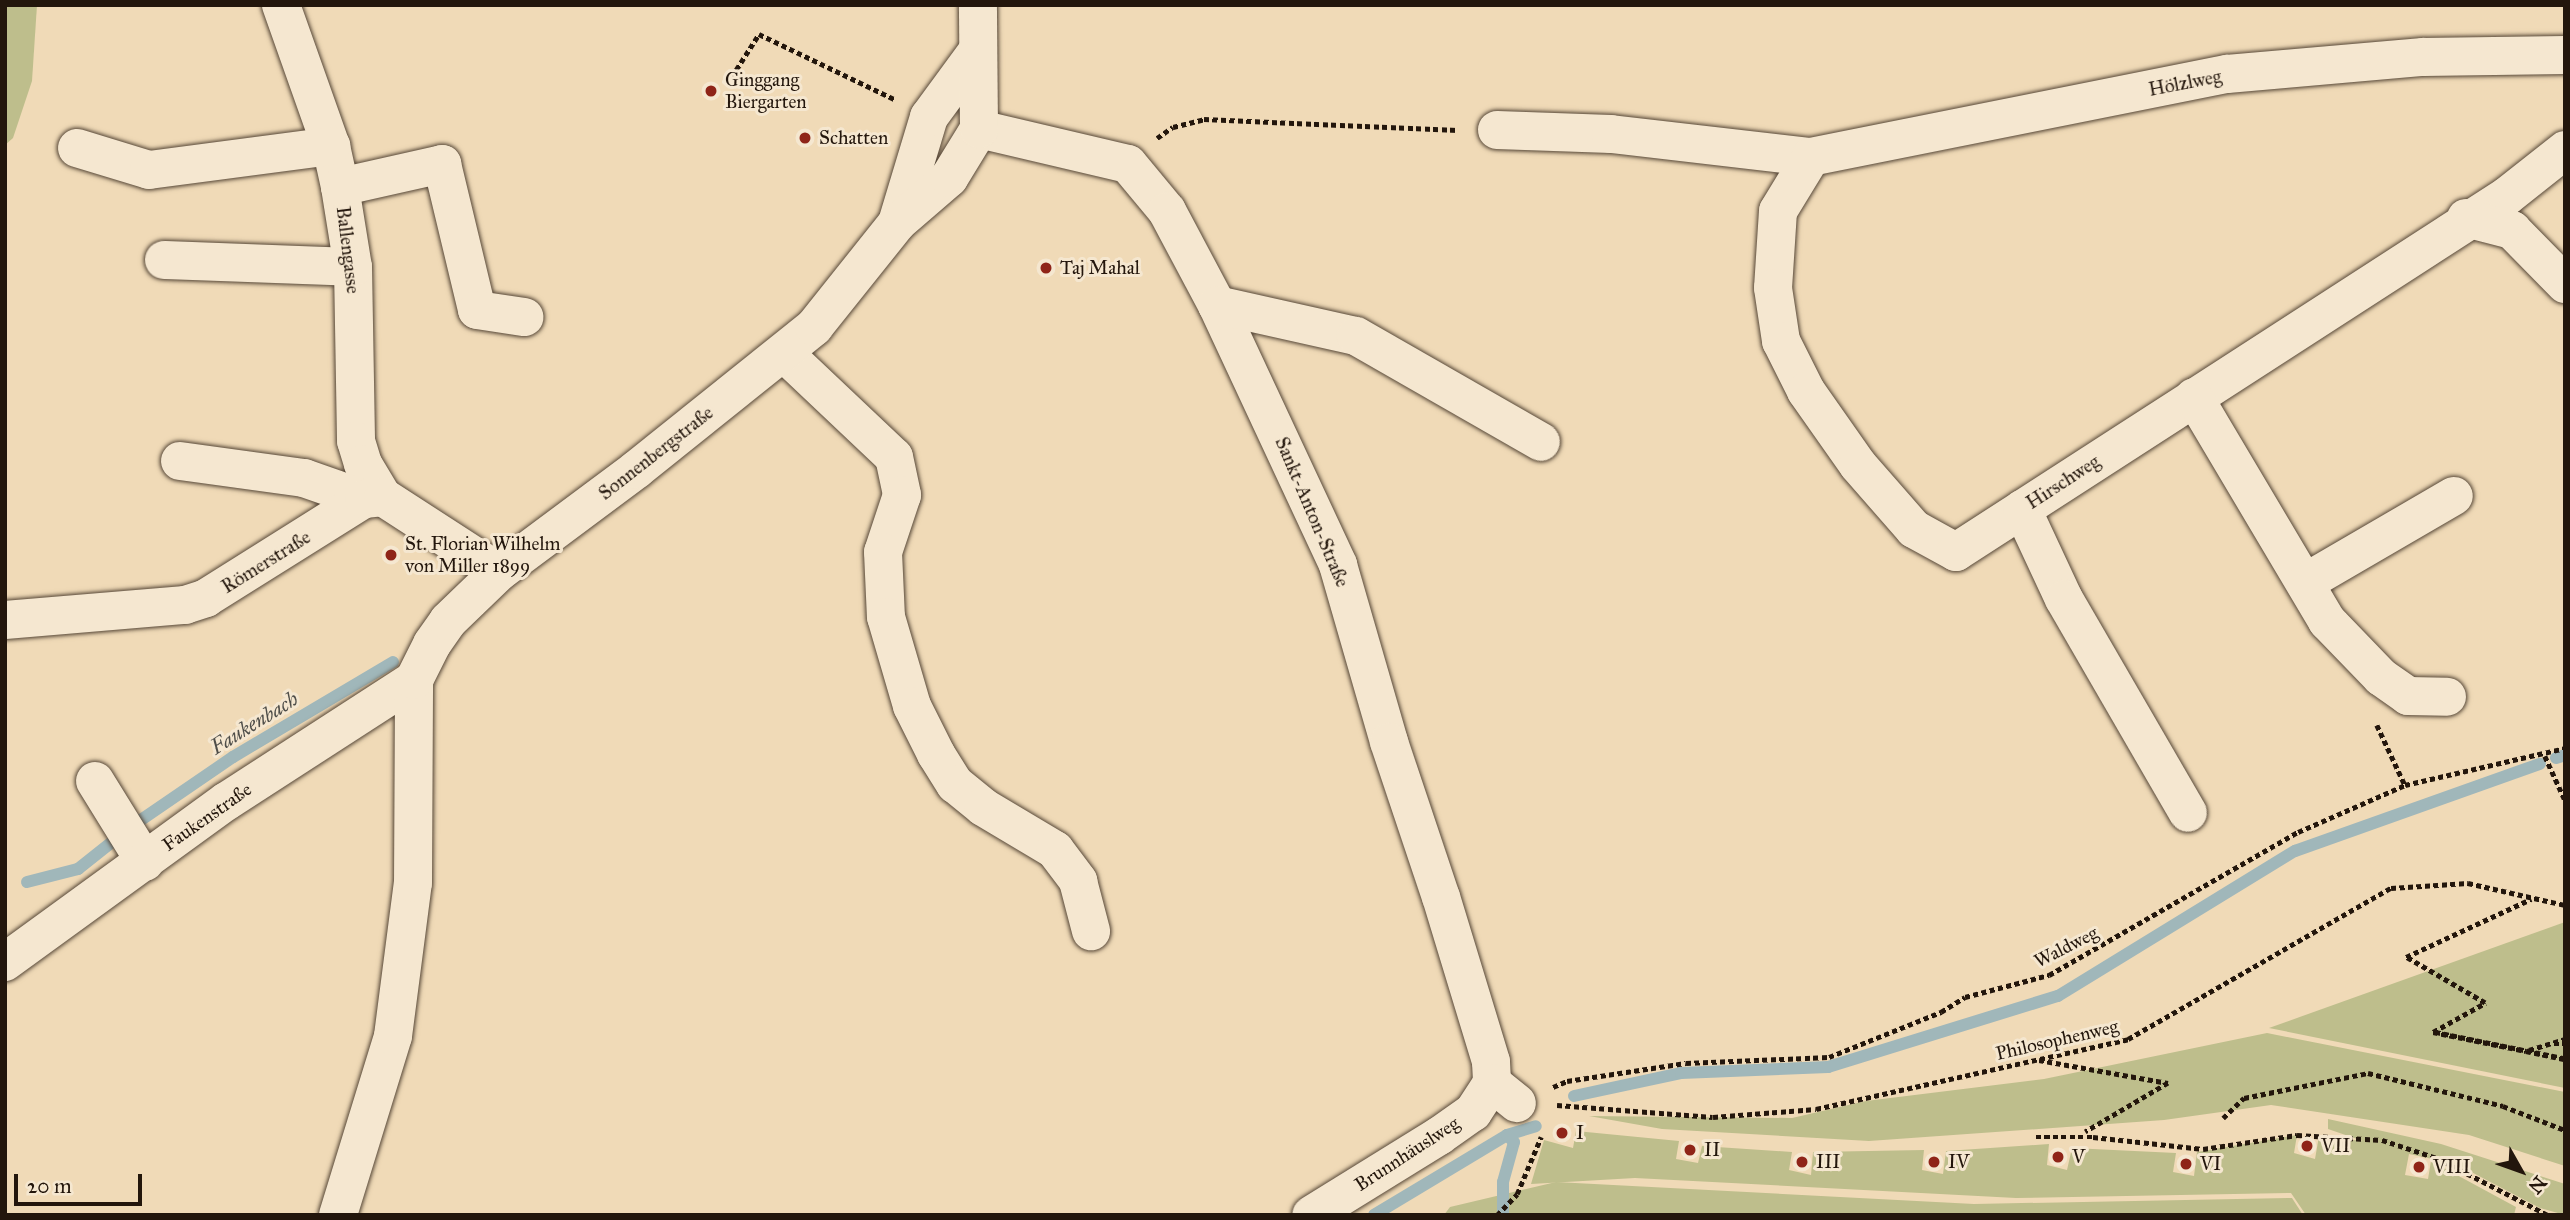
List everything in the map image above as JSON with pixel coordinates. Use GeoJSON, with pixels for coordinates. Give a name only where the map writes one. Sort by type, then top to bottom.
{"type":"FeatureCollection","features":[{"type":"Feature","properties":{"kind":"street","name":"Ballengasse"},"geometry":{"type":"LineString","coordinates":[[281,5],[331,146],[340,187],[353,267],[356,441],[373,498]]}},
{"type":"Feature","properties":{"kind":"street"},"geometry":{"type":"LineString","coordinates":[[978,5],[976,53],[979,129],[1128,164]]}},
{"type":"Feature","properties":{"kind":"street","name":"Sonnenbergstraße"},"geometry":{"type":"LineString","coordinates":[[897,223],[929,117],[976,53]]}},
{"type":"Feature","properties":{"kind":"street"},"geometry":{"type":"LineString","coordinates":[[2551,55],[2565,86]]}},
{"type":"Feature","properties":{"kind":"street","name":"Hölzlweg"},"geometry":{"type":"LineString","coordinates":[[1497,130],[1611,134],[1811,157],[2227,74],[2423,57],[2551,55]]}},
{"type":"Feature","properties":{"kind":"street","name":"Sonnenbergstraße"},"geometry":{"type":"LineString","coordinates":[[414,680],[448,621],[499,572],[784,353],[835,304],[897,223],[949,178],[979,129]]}},
{"type":"Feature","properties":{"kind":"street"},"geometry":{"type":"LineString","coordinates":[[77,148],[149,170],[331,146]]}},
{"type":"Feature","properties":{"kind":"street","name":"Hirschweg"},"geometry":{"type":"LineString","coordinates":[[1811,157],[1777,211],[1773,288],[1781,341],[1806,391],[1858,465],[1914,529],[1956,552],[2466,218],[2507,196],[2565,150]]}},
{"type":"Feature","properties":{"kind":"street"},"geometry":{"type":"LineString","coordinates":[[340,187],[442,164],[477,310],[524,317]]}},
{"type":"Feature","properties":{"kind":"street","name":"Sankt-Anton-Straße"},"geometry":{"type":"LineString","coordinates":[[1128,164],[1167,211],[1217,305],[1338,565],[1491,1062],[1505,1093]]}},
{"type":"Feature","properties":{"kind":"street"},"geometry":{"type":"LineString","coordinates":[[2466,218],[2512,230],[2565,284]]}},
{"type":"Feature","properties":{"kind":"street"},"geometry":{"type":"LineString","coordinates":[[164,260],[353,267]]}},
{"type":"Feature","properties":{"kind":"street"},"geometry":{"type":"LineString","coordinates":[[1217,305],[1356,336],[1541,442]]}},
{"type":"Feature","properties":{"kind":"street"},"geometry":{"type":"LineString","coordinates":[[784,353],[894,457],[902,495],[883,552],[886,617],[912,706],[936,754],[955,784],[983,807],[1055,850],[1078,881],[1091,931]]}},
{"type":"Feature","properties":{"kind":"street"},"geometry":{"type":"LineString","coordinates":[[2194,397],[2327,621],[2381,677],[2408,696],[2447,697]]}},
{"type":"Feature","properties":{"kind":"street"},"geometry":{"type":"LineString","coordinates":[[180,461],[304,478],[373,498],[499,572]]}},
{"type":"Feature","properties":{"kind":"street"},"geometry":{"type":"LineString","coordinates":[[2306,582],[2454,496]]}},
{"type":"Feature","properties":{"kind":"street","name":"Römerstraße"},"geometry":{"type":"LineString","coordinates":[[5,620],[185,605],[206,598],[373,498]]}},
{"type":"Feature","properties":{"kind":"street"},"geometry":{"type":"LineString","coordinates":[[2022,509],[2064,598],[2188,813]]}},
{"type":"Feature","properties":{"kind":"street"},"geometry":{"type":"LineString","coordinates":[[338,1215],[393,1036],[407,949],[415,807],[414,680]]}},
{"type":"Feature","properties":{"kind":"street","name":"Faukenstraße"},"geometry":{"type":"LineString","coordinates":[[5,962],[228,801],[414,680]]}},
{"type":"Feature","properties":{"kind":"street"},"geometry":{"type":"LineString","coordinates":[[95,781],[145,862]]}},
{"type":"Feature","properties":{"kind":"street","name":"Brunnhäuslweg"},"geometry":{"type":"LineString","coordinates":[[1311,1215],[1505,1093]]}},
{"type":"Feature","properties":{"kind":"path"},"geometry":{"type":"LineString","coordinates":[[727,84],[759,34],[929,117]]}},
{"type":"Feature","properties":{"kind":"path"},"geometry":{"type":"LineString","coordinates":[[1128,164],[1173,127],[1204,119],[1418,131],[1497,130]]}},
{"type":"Feature","properties":{"kind":"path","name":"Waldweg"},"geometry":{"type":"LineString","coordinates":[[1505,1093],[1673,1065],[1829,1057],[1941,1012],[1965,997],[2049,975],[2298,832],[2405,785],[2546,756],[2565,748]]}},
{"type":"Feature","properties":{"kind":"path"},"geometry":{"type":"LineString","coordinates":[[2546,756],[2565,800]]}},
{"type":"Feature","properties":{"kind":"path","name":"Philosophenweg"},"geometry":{"type":"LineString","coordinates":[[1505,1093],[1713,1117],[1816,1109],[2128,1039],[2391,888],[2468,883],[2565,905]]}},
{"type":"Feature","properties":{"kind":"path"},"geometry":{"type":"LineString","coordinates":[[2433,1031],[2485,1003],[2406,957],[2532,899]]}},
{"type":"Feature","properties":{"kind":"path"},"geometry":{"type":"LineString","coordinates":[[2433,1031],[2565,1059],[2526,1051],[2433,1031]]}},
{"type":"Feature","properties":{"kind":"path"},"geometry":{"type":"LineString","coordinates":[[2526,1051],[2565,1042]]}},
{"type":"Feature","properties":{"kind":"path"},"geometry":{"type":"LineString","coordinates":[[2035,1059],[2168,1083],[2085,1132]]}},
{"type":"Feature","properties":{"kind":"path"},"geometry":{"type":"LineString","coordinates":[[2223,1118],[2244,1098],[2368,1073],[2503,1106],[2565,1130]]}},
{"type":"Feature","properties":{"kind":"path"},"geometry":{"type":"LineString","coordinates":[[1501,1211],[1523,1184],[1546,1124],[1505,1093]]}},
{"type":"Feature","properties":{"kind":"path"},"geometry":{"type":"LineString","coordinates":[[2036,1137],[2093,1137],[2203,1149],[2297,1135],[2382,1140],[2437,1158],[2548,1215]]}},
{"type":"Feature","properties":{"kind":"green space"},"geometry":{"type":"Polygon","coordinates":[[[5,5],[37,5],[32,81],[13,138],[5,145],[5,5]]]}},
{"type":"Feature","properties":{"kind":"green space"},"geometry":{"type":"Polygon","coordinates":[[[2565,922],[2565,1088],[2269,1028],[2565,922]]]}},
{"type":"Feature","properties":{"kind":"green space"},"geometry":{"type":"Polygon","coordinates":[[[2267,1033],[2565,1092],[2565,1166],[2469,1135],[2271,1105],[2164,1120],[1869,1141],[1662,1129],[1589,1116],[1792,1118],[1866,1101],[2044,1079],[2267,1033]]]}},
{"type":"Feature","properties":{"kind":"green space"},"geometry":{"type":"Polygon","coordinates":[[[2328,1119],[2441,1144],[2565,1184],[2565,1215],[2540,1208],[2456,1164],[2409,1154],[2405,1175],[2428,1179],[2431,1161],[2516,1207],[2514,1215],[2306,1215],[2291,1193],[2016,1198],[1635,1178],[1531,1184],[1544,1140],[1573,1148],[1576,1131],[1679,1141],[1676,1159],[1698,1163],[1702,1146],[1792,1152],[1789,1170],[1811,1175],[1813,1152],[1924,1150],[1922,1170],[1943,1174],[1946,1151],[2049,1144],[2047,1165],[2067,1170],[2072,1148],[2176,1153],[2173,1172],[2194,1176],[2197,1152],[2297,1135],[2294,1153],[2315,1159],[2319,1136],[2363,1141],[2328,1129],[2328,1119]]]}},
{"type":"Feature","properties":{"kind":"green space"},"geometry":{"type":"Polygon","coordinates":[[[1556,1182],[1974,1204],[2292,1198],[2303,1215],[1444,1215],[1450,1207],[1556,1182]]]}},
{"type":"Feature","properties":{"kind":"waterway","name":"Faukenbach"},"geometry":{"type":"LineString","coordinates":[[138,822],[233,757],[393,662]]}},
{"type":"Feature","properties":{"kind":"waterway"},"geometry":{"type":"LineString","coordinates":[[2556,758],[2565,755]]}},
{"type":"Feature","properties":{"kind":"waterway"},"geometry":{"type":"LineString","coordinates":[[1574,1096],[1681,1073],[1828,1067],[2058,996],[2295,851],[2540,764]]}},
{"type":"Feature","properties":{"kind":"waterway","name":"Faukenbach"},"geometry":{"type":"LineString","coordinates":[[27,882],[78,869],[112,842]]}},
{"type":"Feature","properties":{"kind":"waterway"},"geometry":{"type":"LineString","coordinates":[[1374,1215],[1507,1135],[1536,1126]]}},
{"type":"Feature","properties":{"kind":"waterway"},"geometry":{"type":"LineString","coordinates":[[1503,1215],[1503,1182],[1514,1142],[1507,1135]]}},
{"type":"Feature","properties":{"kind":"place","name":"Ginggang Biergarten"},"geometry":{"type":"Point","coordinates":[711,91]}},
{"type":"Feature","properties":{"kind":"place","name":"Schatten"},"geometry":{"type":"Point","coordinates":[805,138]}},
{"type":"Feature","properties":{"kind":"place","name":"Taj Mahal"},"geometry":{"type":"Point","coordinates":[1046,268]}},
{"type":"Feature","properties":{"kind":"place","name":"St. Florian Wilhelm von Miller 1899"},"geometry":{"type":"Point","coordinates":[391,555]}},
{"type":"Feature","properties":{"kind":"place","name":"I"},"geometry":{"type":"Point","coordinates":[1562,1133]}},
{"type":"Feature","properties":{"kind":"place","name":"VII"},"geometry":{"type":"Point","coordinates":[2307,1146]}},
{"type":"Feature","properties":{"kind":"place","name":"II"},"geometry":{"type":"Point","coordinates":[1690,1150]}},
{"type":"Feature","properties":{"kind":"place","name":"V"},"geometry":{"type":"Point","coordinates":[2058,1157]}},
{"type":"Feature","properties":{"kind":"place","name":"III"},"geometry":{"type":"Point","coordinates":[1802,1162]}},
{"type":"Feature","properties":{"kind":"place","name":"IV"},"geometry":{"type":"Point","coordinates":[1934,1162]}},
{"type":"Feature","properties":{"kind":"place","name":"VI"},"geometry":{"type":"Point","coordinates":[2186,1164]}},
{"type":"Feature","properties":{"kind":"place","name":"VIII"},"geometry":{"type":"Point","coordinates":[2419,1167]}}]}
